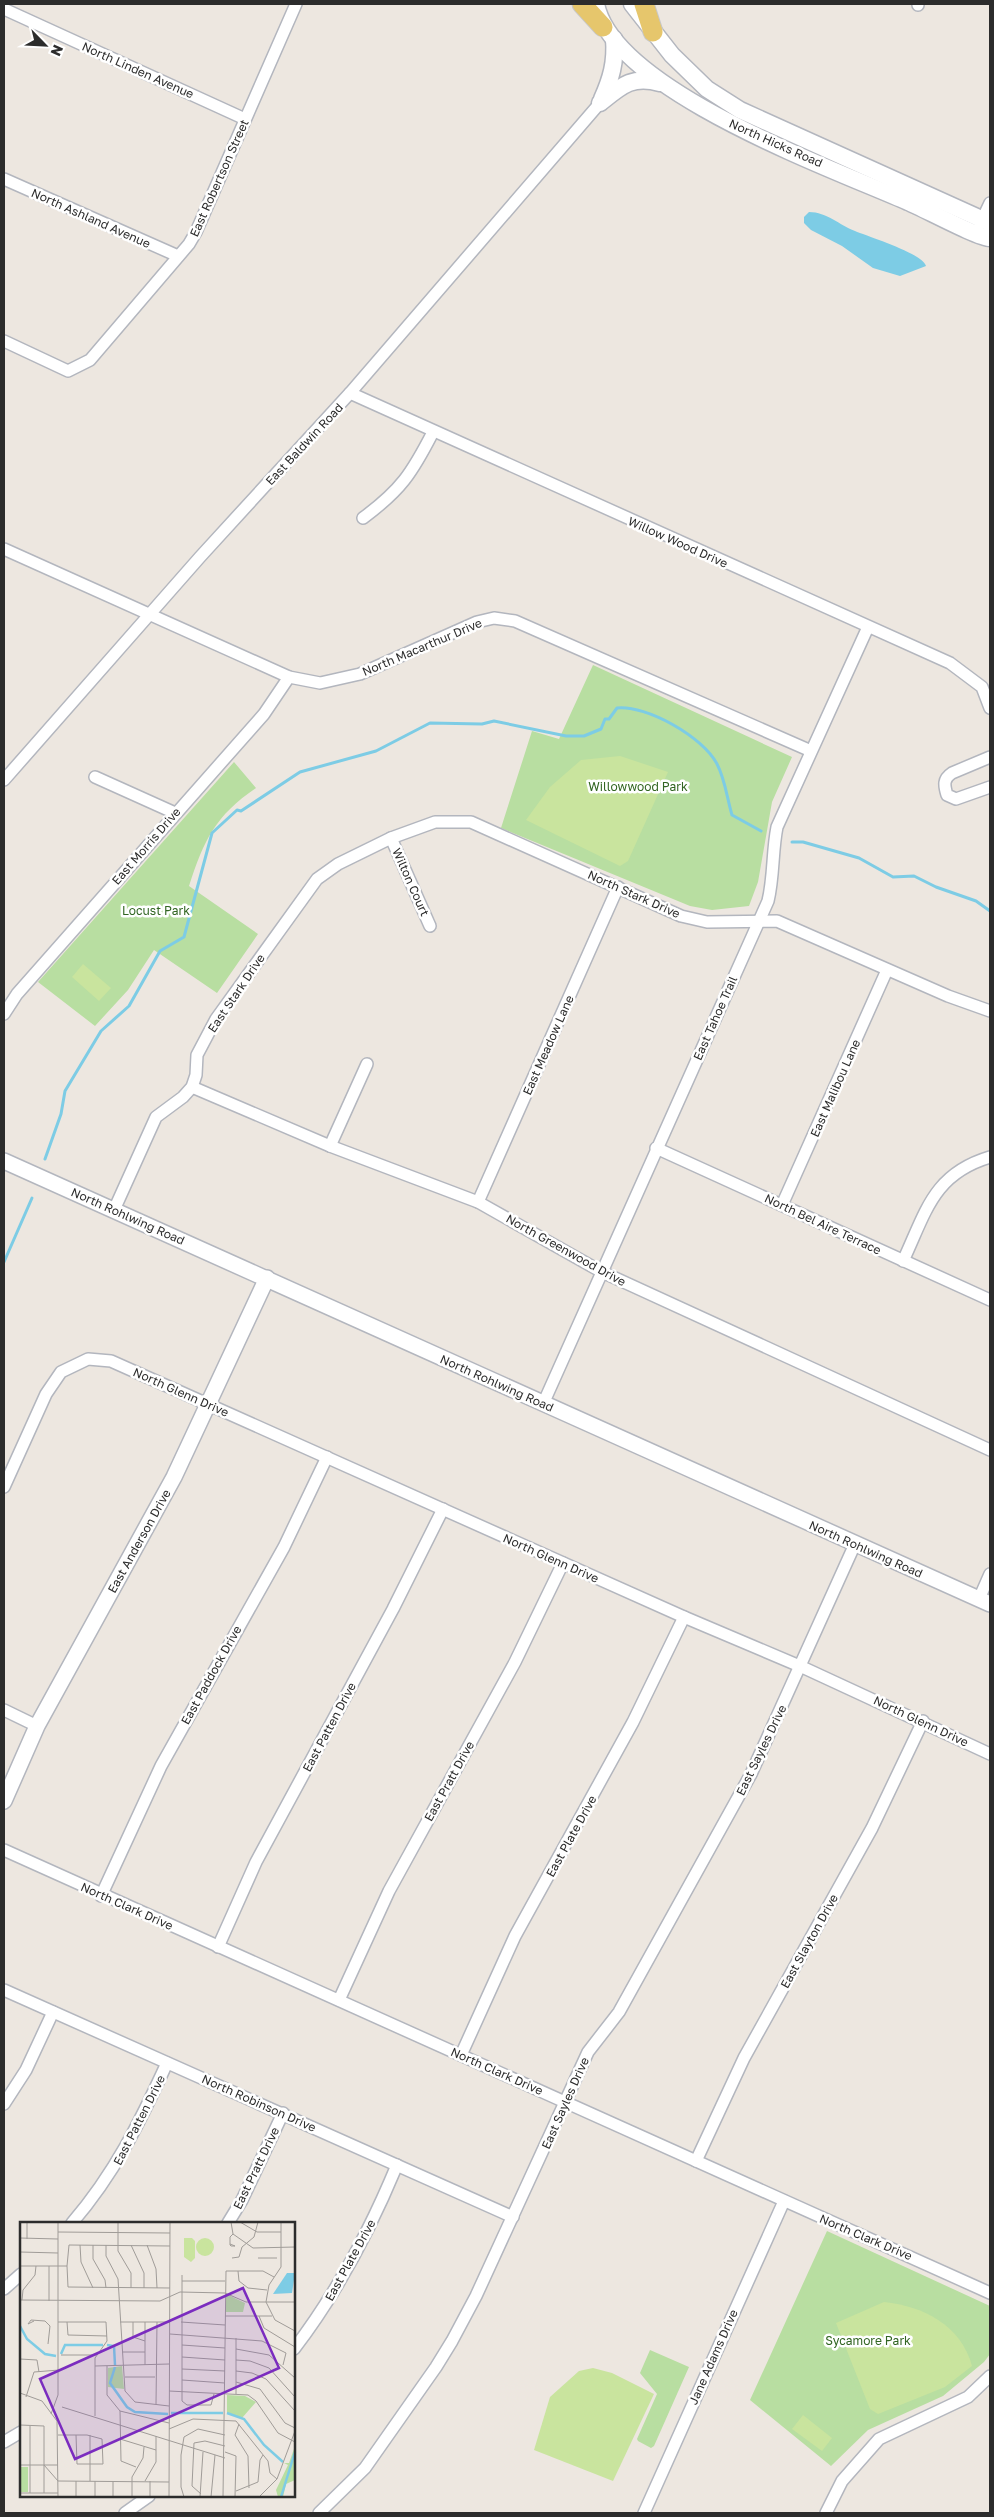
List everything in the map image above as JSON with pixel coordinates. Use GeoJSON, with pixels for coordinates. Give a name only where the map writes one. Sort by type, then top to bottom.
{"type":"FeatureCollection","features":[{"type":"Feature","properties":{"kind":"main road"},"geometry":{"type":"LineString","coordinates":[[582,4],[609,33],[614,66],[600,103]]}},
{"type":"Feature","properties":{"kind":"main road","name":"North Hicks Road"},"geometry":{"type":"LineString","coordinates":[[596,4],[609,33],[629,56],[663,84],[712,115],[986,231]]}},
{"type":"Feature","properties":{"kind":"main road","name":"North Hicks Road"},"geometry":{"type":"LineString","coordinates":[[632,4],[672,55],[707,89],[740,110],[793,134],[986,231]]}},
{"type":"Feature","properties":{"kind":"main road"},"geometry":{"type":"LineString","coordinates":[[644,4],[653,32]]}},
{"type":"Feature","properties":{"kind":"main road"},"geometry":{"type":"LineString","coordinates":[[600,103],[632,81],[646,79],[663,84]]}},
{"type":"Feature","properties":{"kind":"main road"},"geometry":{"type":"LineString","coordinates":[[754,134],[761,130],[793,134]]}},
{"type":"Feature","properties":{"kind":"street","name":"East Robertson Street"},"geometry":{"type":"LineString","coordinates":[[4,341],[68,371],[90,360],[196,232],[296,4]]}},
{"type":"Feature","properties":{"kind":"street","name":"North Linden Avenue"},"geometry":{"type":"LineString","coordinates":[[4,9],[245,119]]}},
{"type":"Feature","properties":{"kind":"street","name":"East Baldwin Road"},"geometry":{"type":"LineString","coordinates":[[4,780],[149,615],[350,394],[600,103]]}},
{"type":"Feature","properties":{"kind":"street","name":"North Ashland Avenue"},"geometry":{"type":"LineString","coordinates":[[4,179],[178,256]]}},
{"type":"Feature","properties":{"kind":"street"},"geometry":{"type":"LineString","coordinates":[[986,231],[990,204]]}},
{"type":"Feature","properties":{"kind":"street","name":"Willow Wood Drive"},"geometry":{"type":"LineString","coordinates":[[350,394],[950,662],[986,683],[990,708]]}},
{"type":"Feature","properties":{"kind":"street"},"geometry":{"type":"LineString","coordinates":[[364,518],[388,499],[414,470],[433,432]]}},
{"type":"Feature","properties":{"kind":"street","name":"North Macarthur Drive"},"geometry":{"type":"LineString","coordinates":[[4,549],[289,677],[320,683],[360,674],[477,622],[494,618],[524,624],[811,751]]}},
{"type":"Feature","properties":{"kind":"street","name":"East Tahoe Trail"},"geometry":{"type":"LineString","coordinates":[[543,1404],[759,921],[772,887],[777,827],[868,627]]}},
{"type":"Feature","properties":{"kind":"street","name":"East Morris Drive"},"geometry":{"type":"LineString","coordinates":[[4,1014],[17,994],[264,714],[289,677]]}},
{"type":"Feature","properties":{"kind":"street"},"geometry":{"type":"LineString","coordinates":[[990,757],[952,773],[947,777],[944,785],[948,795],[956,799],[990,787]]}},
{"type":"Feature","properties":{"kind":"street"},"geometry":{"type":"LineString","coordinates":[[95,777],[175,813]]}},
{"type":"Feature","properties":{"kind":"street","name":"North Stark Drive"},"geometry":{"type":"LineString","coordinates":[[391,838],[435,822],[471,822],[681,916],[707,922],[777,921],[887,970],[990,1010]]}},
{"type":"Feature","properties":{"kind":"street","name":"Wilton Court"},"geometry":{"type":"LineString","coordinates":[[391,838],[430,926]]}},
{"type":"Feature","properties":{"kind":"street","name":"East Stark Drive"},"geometry":{"type":"LineString","coordinates":[[192,1087],[196,1075],[197,1055],[216,1019],[317,879],[338,864],[391,838]]}},
{"type":"Feature","properties":{"kind":"street","name":"East Meadow Lane"},"geometry":{"type":"LineString","coordinates":[[478,1202],[618,887]]}},
{"type":"Feature","properties":{"kind":"street","name":"East Malibou Lane"},"geometry":{"type":"LineString","coordinates":[[782,1205],[887,970]]}},
{"type":"Feature","properties":{"kind":"street"},"geometry":{"type":"LineString","coordinates":[[330,1146],[367,1064]]}},
{"type":"Feature","properties":{"kind":"street"},"geometry":{"type":"LineString","coordinates":[[114,1210],[156,1117],[183,1097],[192,1087]]}},
{"type":"Feature","properties":{"kind":"street","name":"North Greenwood Drive"},"geometry":{"type":"LineString","coordinates":[[192,1087],[330,1146],[478,1202],[602,1272],[990,1450]]}},
{"type":"Feature","properties":{"kind":"street","name":"North Bel Aire Terrace"},"geometry":{"type":"LineString","coordinates":[[656,1148],[990,1300]]}},
{"type":"Feature","properties":{"kind":"street"},"geometry":{"type":"LineString","coordinates":[[903,1261],[936,1191],[956,1171],[990,1157]]}},
{"type":"Feature","properties":{"kind":"street","name":"North Rohlwing Road"},"geometry":{"type":"LineString","coordinates":[[4,1161],[984,1602]]}},
{"type":"Feature","properties":{"kind":"street","name":"East Anderson Drive"},"geometry":{"type":"LineString","coordinates":[[4,1801],[37,1726],[174,1478],[267,1278]]}},
{"type":"Feature","properties":{"kind":"street","name":"North Glenn Drive"},"geometry":{"type":"LineString","coordinates":[[4,1487],[46,1394],[61,1372],[88,1358],[111,1361],[684,1617],[802,1666],[990,1754]]}},
{"type":"Feature","properties":{"kind":"street","name":"East Paddock Drive"},"geometry":{"type":"LineString","coordinates":[[101,1896],[161,1766],[284,1547],[327,1457]]}},
{"type":"Feature","properties":{"kind":"street","name":"East Patten Drive"},"geometry":{"type":"LineString","coordinates":[[218,1947],[256,1862],[388,1618],[443,1510]]}},
{"type":"Feature","properties":{"kind":"street","name":"East Sayles Drive"},"geometry":{"type":"LineString","coordinates":[[319,2513],[365,2468],[436,2367],[476,2296],[588,2052],[620,2012],[752,1774],[855,1544]]}},
{"type":"Feature","properties":{"kind":"street","name":"East Pratt Drive"},"geometry":{"type":"LineString","coordinates":[[339,2000],[389,1891],[515,1662],[563,1563]]}},
{"type":"Feature","properties":{"kind":"street"},"geometry":{"type":"LineString","coordinates":[[984,1602],[990,1574]]}},
{"type":"Feature","properties":{"kind":"street","name":"East Plate Drive"},"geometry":{"type":"LineString","coordinates":[[461,2055],[515,1936],[633,1722],[684,1617]]}},
{"type":"Feature","properties":{"kind":"street"},"geometry":{"type":"LineString","coordinates":[[4,1710],[37,1726]]}},
{"type":"Feature","properties":{"kind":"street","name":"East Slayton Drive"},"geometry":{"type":"LineString","coordinates":[[696,2161],[744,2058],[872,1828],[923,1721]]}},
{"type":"Feature","properties":{"kind":"street","name":"North Clark Drive"},"geometry":{"type":"LineString","coordinates":[[4,1850],[101,1896],[339,2000],[990,2293]]}},
{"type":"Feature","properties":{"kind":"street","name":"North Robinson Drive"},"geometry":{"type":"LineString","coordinates":[[4,1990],[513,2217]]}},
{"type":"Feature","properties":{"kind":"street"},"geometry":{"type":"LineString","coordinates":[[4,2104],[26,2070],[53,2012]]}},
{"type":"Feature","properties":{"kind":"street","name":"East Patten Drive"},"geometry":{"type":"LineString","coordinates":[[73,2222],[95,2196],[125,2151],[167,2063]]}},
{"type":"Feature","properties":{"kind":"street","name":"East Pratt Drive"},"geometry":{"type":"LineString","coordinates":[[229,2222],[242,2200],[283,2113]]}},
{"type":"Feature","properties":{"kind":"street","name":"East Plate Drive"},"geometry":{"type":"LineString","coordinates":[[295,2347],[345,2272],[374,2218],[397,2165]]}},
{"type":"Feature","properties":{"kind":"street","name":"Jane Adams Drive"},"geometry":{"type":"LineString","coordinates":[[644,2513],[784,2201]]}},
{"type":"Feature","properties":{"kind":"street"},"geometry":{"type":"LineString","coordinates":[[4,2289],[20,2275]]}},
{"type":"Feature","properties":{"kind":"street"},"geometry":{"type":"LineString","coordinates":[[826,2513],[842,2481],[879,2439],[968,2397],[990,2376]]}},
{"type":"Feature","properties":{"kind":"street"},"geometry":{"type":"LineString","coordinates":[[4,2442],[20,2433]]}},
{"type":"Feature","properties":{"kind":"street"},"geometry":{"type":"LineString","coordinates":[[125,2513],[148,2497]]}},
{"type":"Feature","properties":{"kind":"green space","name":"Willowwood Park"},"geometry":{"type":"Polygon","coordinates":[[[593,665],[792,757],[772,802],[758,882],[749,906],[712,910],[690,906],[501,828],[532,731],[559,739],[593,665]]]}},
{"type":"Feature","properties":{"kind":"green space"},"geometry":{"type":"Polygon","coordinates":[[[620,756],[668,772],[628,861],[620,866],[526,820],[550,787],[581,760],[620,756]]]}},
{"type":"Feature","properties":{"kind":"green space","name":"Locust Park"},"geometry":{"type":"Polygon","coordinates":[[[234,762],[256,788],[230,809],[213,830],[200,855],[189,886],[258,934],[217,993],[154,950],[128,990],[95,1026],[38,982],[234,762]]]}},
{"type":"Feature","properties":{"kind":"green space"},"geometry":{"type":"Polygon","coordinates":[[[83,964],[111,988],[99,1001],[72,977],[83,964]]]}},
{"type":"Feature","properties":{"kind":"green space","name":"Sycamore Park"},"geometry":{"type":"Polygon","coordinates":[[[827,2231],[990,2306],[990,2354],[984,2362],[943,2396],[868,2430],[831,2466],[750,2400],[827,2231]]]}},
{"type":"Feature","properties":{"kind":"green space"},"geometry":{"type":"Polygon","coordinates":[[[884,2302],[913,2308],[938,2320],[959,2339],[967,2352],[972,2366],[945,2387],[878,2414],[870,2409],[836,2323],[884,2302]]]}},
{"type":"Feature","properties":{"kind":"green space"},"geometry":{"type":"Polygon","coordinates":[[[650,2350],[689,2367],[654,2446],[651,2448],[637,2439],[657,2394],[640,2373],[650,2350]]]}},
{"type":"Feature","properties":{"kind":"green space"},"geometry":{"type":"Polygon","coordinates":[[[593,2368],[612,2373],[654,2394],[613,2481],[534,2450],[550,2397],[579,2371],[593,2368]]]}},
{"type":"Feature","properties":{"kind":"green space"},"geometry":{"type":"Polygon","coordinates":[[[803,2415],[832,2438],[822,2451],[792,2429],[803,2415]]]}},
{"type":"Feature","properties":{"kind":"water"},"geometry":{"type":"Polygon","coordinates":[[[809,212],[822,214],[849,228],[905,251],[922,261],[926,266],[900,276],[873,268],[842,246],[811,230],[804,223],[804,217],[809,212]]]}},
{"type":"Feature","properties":{"kind":"waterway"},"geometry":{"type":"LineString","coordinates":[[45,1159],[61,1114],[65,1091],[101,1031],[129,1006],[160,951],[184,937],[212,833],[237,810],[241,811],[300,772],[376,751],[430,723],[482,724],[494,721],[566,736],[584,736],[601,729],[605,719],[609,719],[617,708],[629,708],[658,717],[700,743],[720,770],[732,815],[761,831]]}},
{"type":"Feature","properties":{"kind":"waterway"},"geometry":{"type":"LineString","coordinates":[[792,842],[803,842],[859,858],[893,877],[914,876],[936,887],[976,901],[990,911]]}},
{"type":"Feature","properties":{"kind":"waterway"},"geometry":{"type":"LineString","coordinates":[[4,1262],[32,1198]]}}]}
